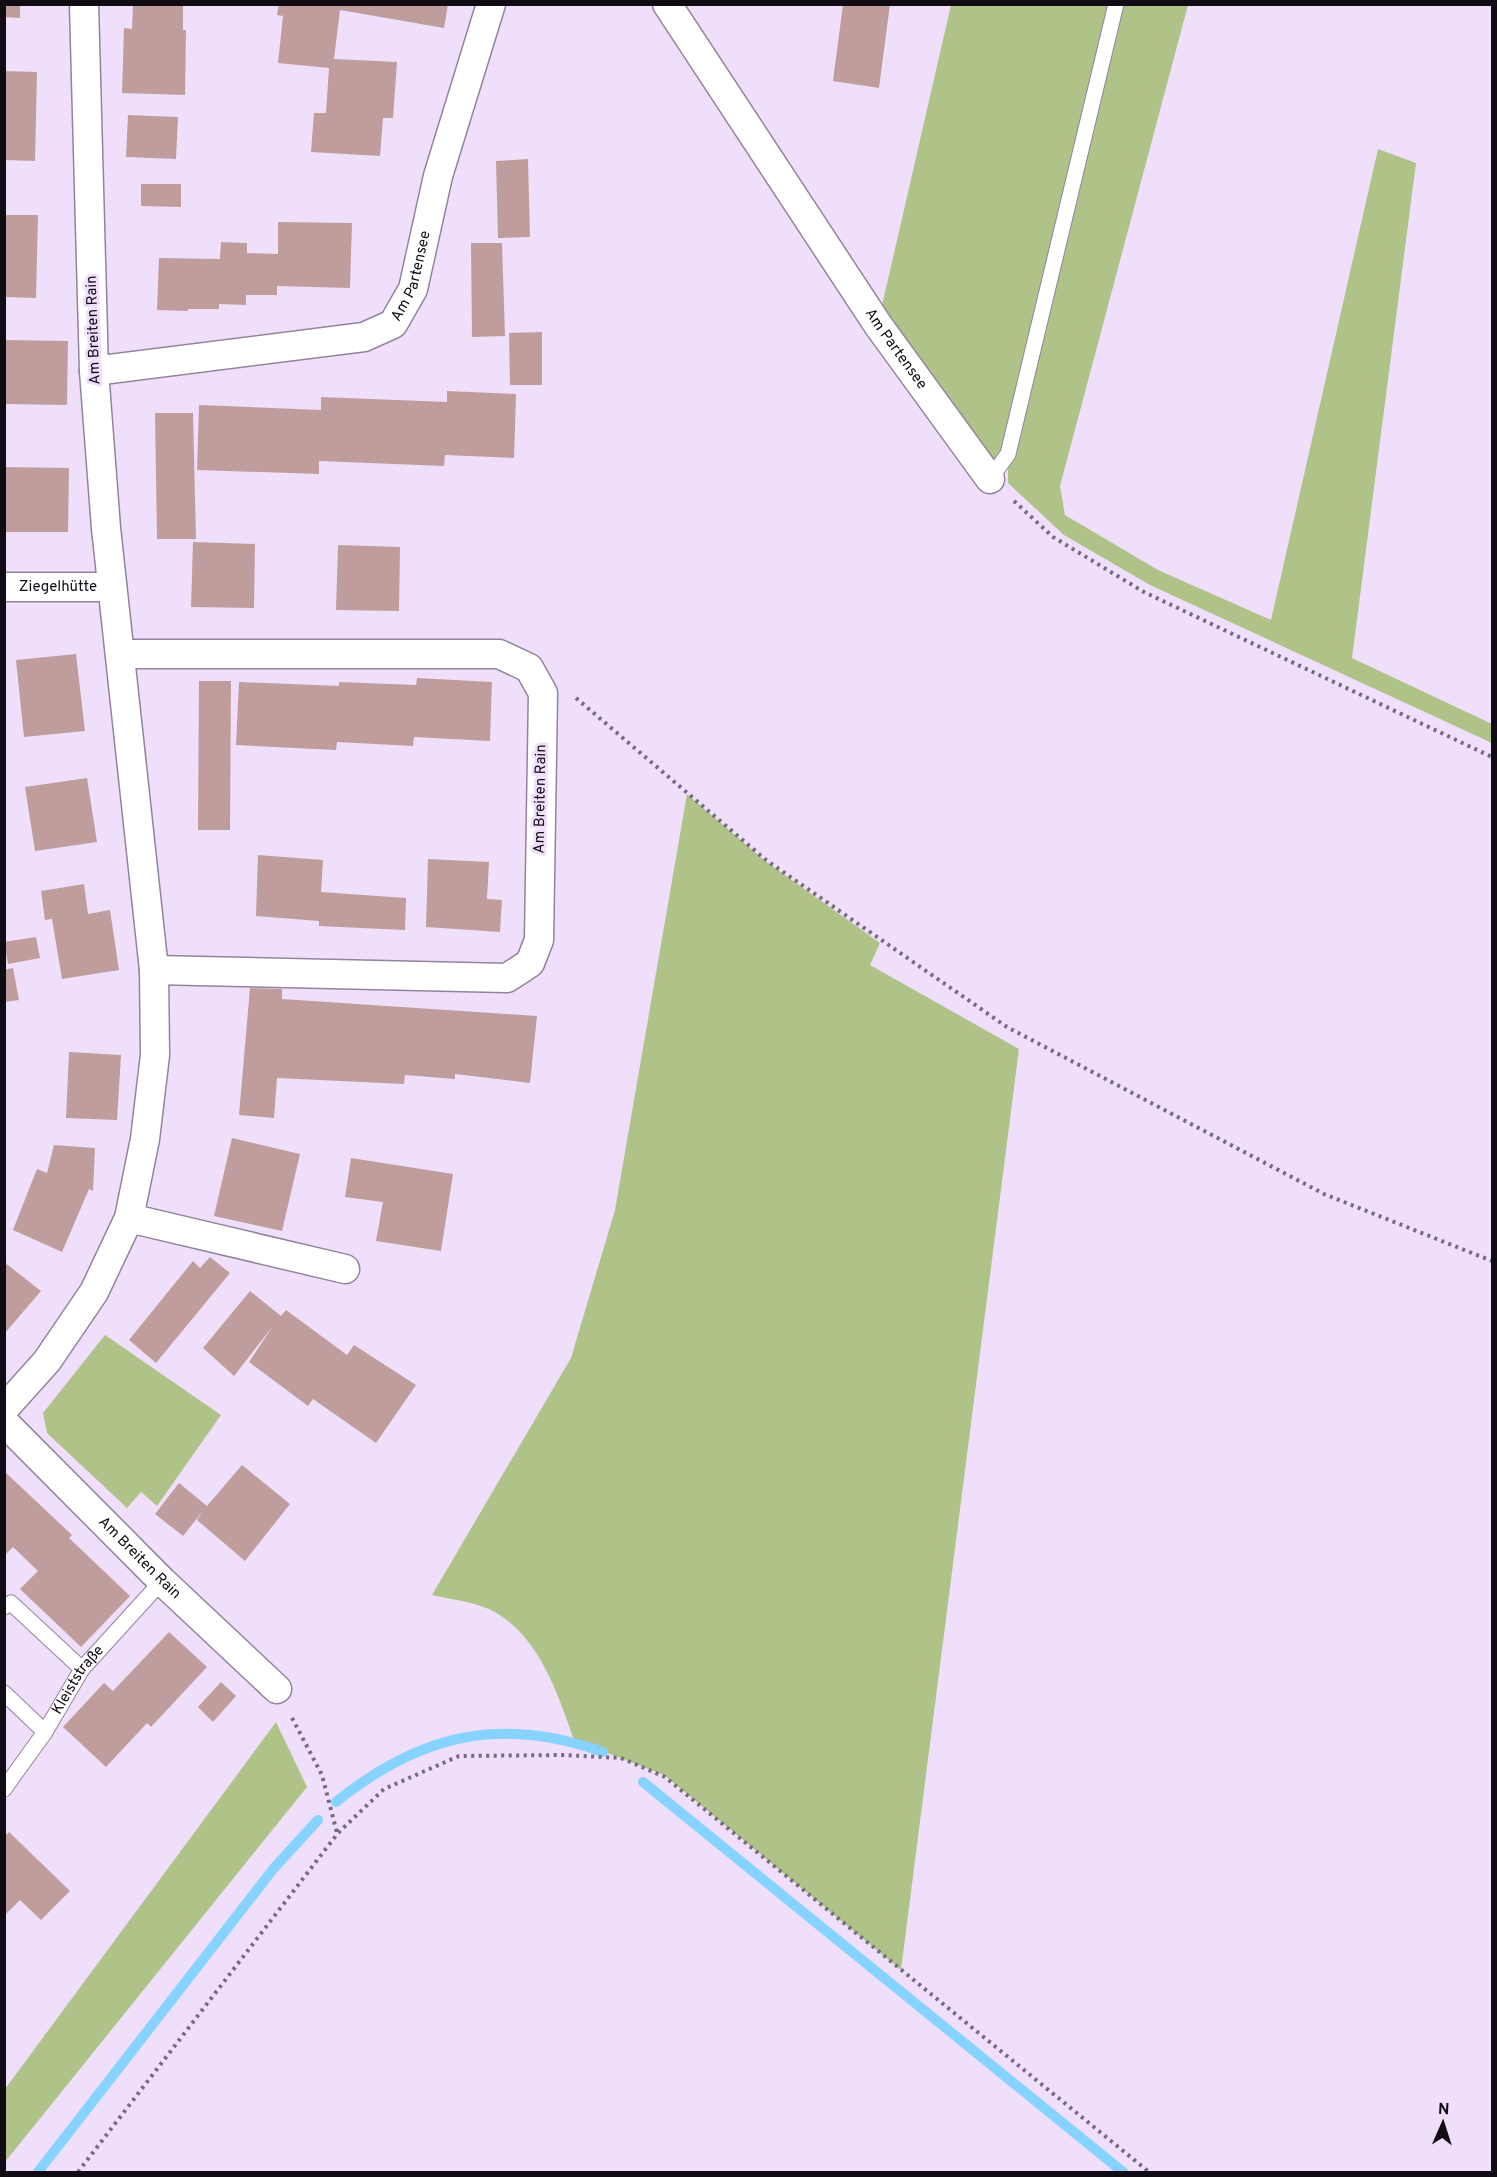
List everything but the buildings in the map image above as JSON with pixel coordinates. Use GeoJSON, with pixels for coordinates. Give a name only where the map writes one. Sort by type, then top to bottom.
{"type":"FeatureCollection","features":[{"type":"Feature","properties":{"kind":"street","name":"Am Breiten Rain"},"geometry":{"type":"LineString","coordinates":[[4,1409],[47,1361],[94,1292],[129,1218],[145,1139],[155,1055],[154,970],[112,587],[94,371],[84,4]]}},
{"type":"Feature","properties":{"kind":"street","name":"Am Partensee"},"geometry":{"type":"LineString","coordinates":[[94,371],[364,337],[393,324],[413,288],[438,176],[491,4]]}},
{"type":"Feature","properties":{"kind":"street","name":"Am Partensee"},"geometry":{"type":"LineString","coordinates":[[667,4],[878,325],[990,479]]}},
{"type":"Feature","properties":{"kind":"street","name":"Ziegelhütte"},"geometry":{"type":"LineString","coordinates":[[4,587],[112,587]]}},
{"type":"Feature","properties":{"kind":"street"},"geometry":{"type":"LineString","coordinates":[[121,654],[499,654],[529,668],[543,693]]}},
{"type":"Feature","properties":{"kind":"street","name":"Am Breiten Rain"},"geometry":{"type":"LineString","coordinates":[[154,970],[507,978],[530,963],[539,940],[543,693]]}},
{"type":"Feature","properties":{"kind":"street"},"geometry":{"type":"LineString","coordinates":[[129,1218],[345,1269]]}},
{"type":"Feature","properties":{"kind":"street","name":"Am Breiten Rain"},"geometry":{"type":"LineString","coordinates":[[4,1422],[162,1581],[277,1689]]}},
{"type":"Feature","properties":{"kind":"lane"},"geometry":{"type":"LineString","coordinates":[[990,479],[1008,454],[1116,4]]}},
{"type":"Feature","properties":{"kind":"lane","name":"Kleiststraße"},"geometry":{"type":"LineString","coordinates":[[4,1789],[45,1732],[82,1669],[162,1581]]}},
{"type":"Feature","properties":{"kind":"lane"},"geometry":{"type":"LineString","coordinates":[[4,1607],[11,1602],[82,1669]]}},
{"type":"Feature","properties":{"kind":"lane"},"geometry":{"type":"LineString","coordinates":[[4,1693],[45,1732]]}},
{"type":"Feature","properties":{"kind":"path"},"geometry":{"type":"LineString","coordinates":[[990,479],[1053,537],[1144,592],[1492,757]]}},
{"type":"Feature","properties":{"kind":"path"},"geometry":{"type":"LineString","coordinates":[[543,693],[569,692],[766,860],[1007,1027],[1324,1194],[1492,1261]]}},
{"type":"Feature","properties":{"kind":"path"},"geometry":{"type":"LineString","coordinates":[[277,1689],[322,1775],[338,1833]]}},
{"type":"Feature","properties":{"kind":"path"},"geometry":{"type":"LineString","coordinates":[[78,2172],[338,1833],[384,1789],[459,1756],[563,1755],[621,1758],[665,1777],[1149,2172]]}},
{"type":"Feature","properties":{"kind":"green space"},"geometry":{"type":"Polygon","coordinates":[[[951,5],[1188,5],[1060,486],[1065,515],[1158,570],[1271,620],[1378,149],[1416,163],[1352,658],[1492,724],[1492,743],[1150,585],[1064,535],[1008,483],[1008,455],[990,479],[878,323],[951,5]]]}},
{"type":"Feature","properties":{"kind":"green space"},"geometry":{"type":"Polygon","coordinates":[[[687,794],[764,860],[880,943],[870,965],[1019,1049],[901,1970],[664,1775],[574,1740],[561,1703],[544,1666],[522,1634],[508,1621],[484,1607],[432,1595],[571,1358],[615,1210],[687,794]]]}},
{"type":"Feature","properties":{"kind":"green space"},"geometry":{"type":"Polygon","coordinates":[[[105,1335],[221,1415],[157,1506],[141,1492],[127,1508],[47,1433],[43,1413],[105,1335]]]}},
{"type":"Feature","properties":{"kind":"green space"},"geometry":{"type":"Polygon","coordinates":[[[276,1722],[307,1787],[5,2162],[5,2089],[276,1722]]]}},
{"type":"Feature","properties":{"kind":"waterway"},"geometry":{"type":"LineString","coordinates":[[336,1802],[367,1779],[398,1761],[430,1747],[462,1738],[495,1734],[530,1735],[565,1741],[603,1752]]}},
{"type":"Feature","properties":{"kind":"waterway"},"geometry":{"type":"LineString","coordinates":[[643,1782],[1123,2172]]}},
{"type":"Feature","properties":{"kind":"waterway"},"geometry":{"type":"LineString","coordinates":[[38,2172],[274,1868],[318,1820]]}}]}
